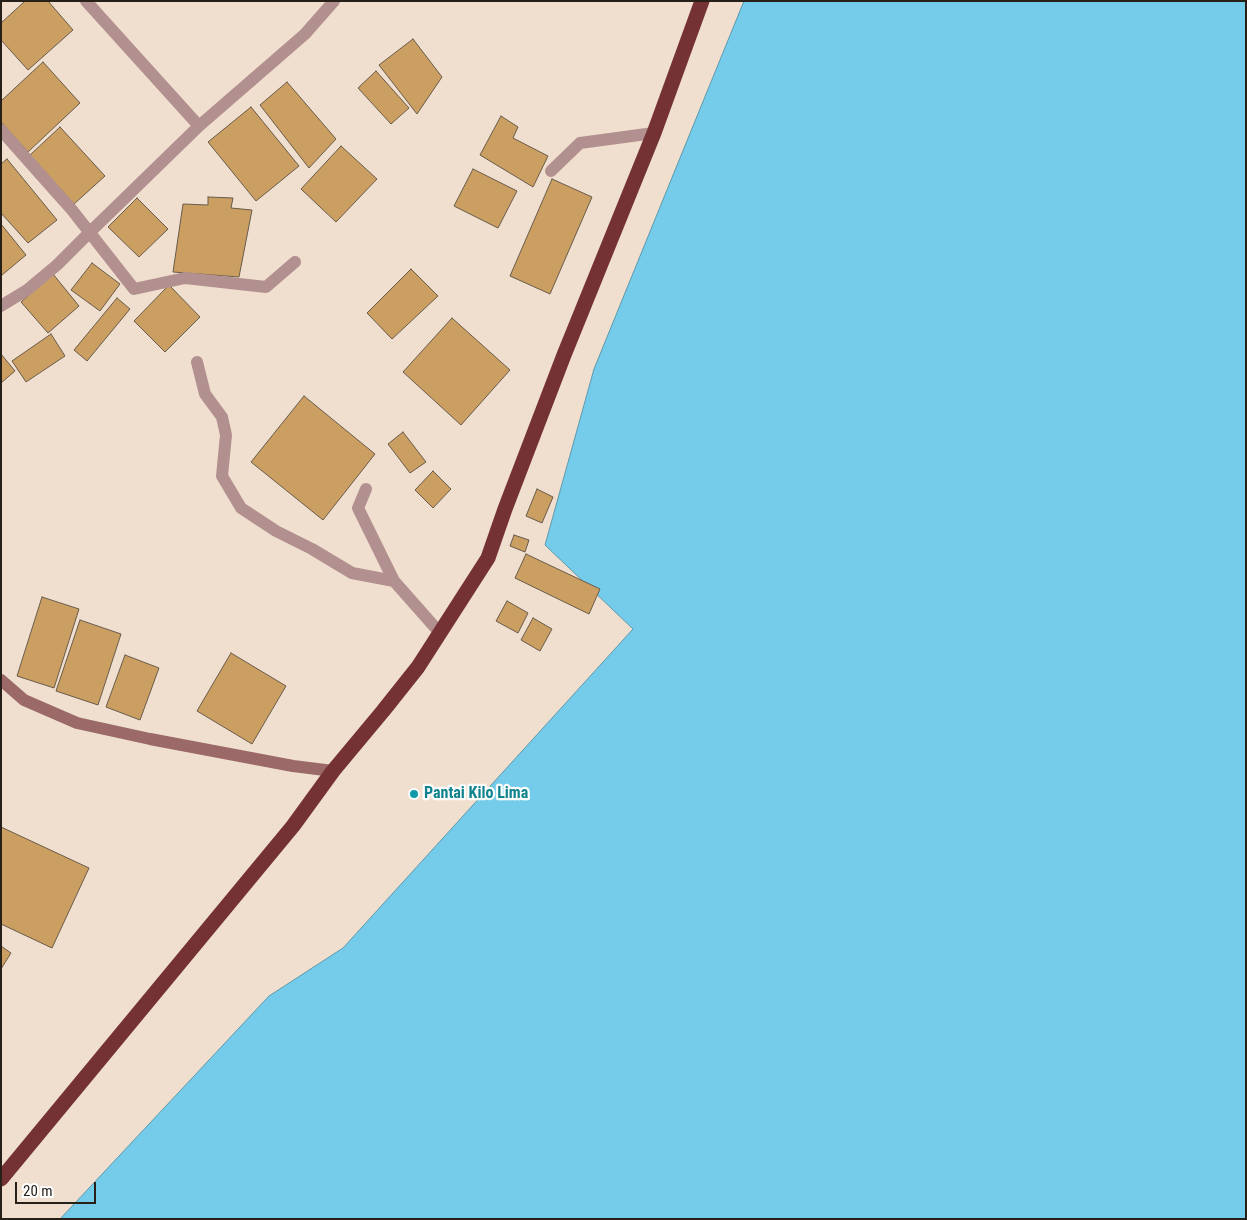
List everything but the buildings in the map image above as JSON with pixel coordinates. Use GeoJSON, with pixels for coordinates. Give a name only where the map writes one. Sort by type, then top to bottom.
{"type":"FeatureCollection","features":[{"type":"Feature","properties":{"kind":"highway"},"geometry":{"type":"LineString","coordinates":[[1,1179],[293,826],[333,771],[418,667],[488,558],[564,355],[654,133],[702,1]]}},
{"type":"Feature","properties":{"kind":"street"},"geometry":{"type":"LineString","coordinates":[[86,1],[199,126]]}},
{"type":"Feature","properties":{"kind":"street"},"geometry":{"type":"LineString","coordinates":[[1,306],[27,290],[57,266],[199,126],[305,34],[334,1]]}},
{"type":"Feature","properties":{"kind":"street"},"geometry":{"type":"LineString","coordinates":[[1,130],[72,210],[134,289],[185,278],[266,286],[295,262]]}},
{"type":"Feature","properties":{"kind":"street"},"geometry":{"type":"LineString","coordinates":[[551,171],[580,143],[654,133]]}},
{"type":"Feature","properties":{"kind":"street"},"geometry":{"type":"LineString","coordinates":[[197,362],[205,394],[222,417],[226,435],[222,476],[241,508],[276,531],[312,549],[352,573],[394,581]]}},
{"type":"Feature","properties":{"kind":"street"},"geometry":{"type":"LineString","coordinates":[[366,489],[358,508],[394,581],[440,633]]}},
{"type":"Feature","properties":{"kind":"street"},"geometry":{"type":"LineString","coordinates":[[1,680],[24,700],[77,724],[284,764],[333,771]]}},
{"type":"Feature","properties":{"kind":"water"},"geometry":{"type":"Polygon","coordinates":[[[744,1],[1246,1],[1246,1219],[60,1219],[269,996],[343,948],[633,629],[545,545],[594,369],[744,1]]]}},
{"type":"Feature","properties":{"kind":"place","name":"Pantai Kilo Lima"},"geometry":{"type":"Point","coordinates":[414,794]}}]}
